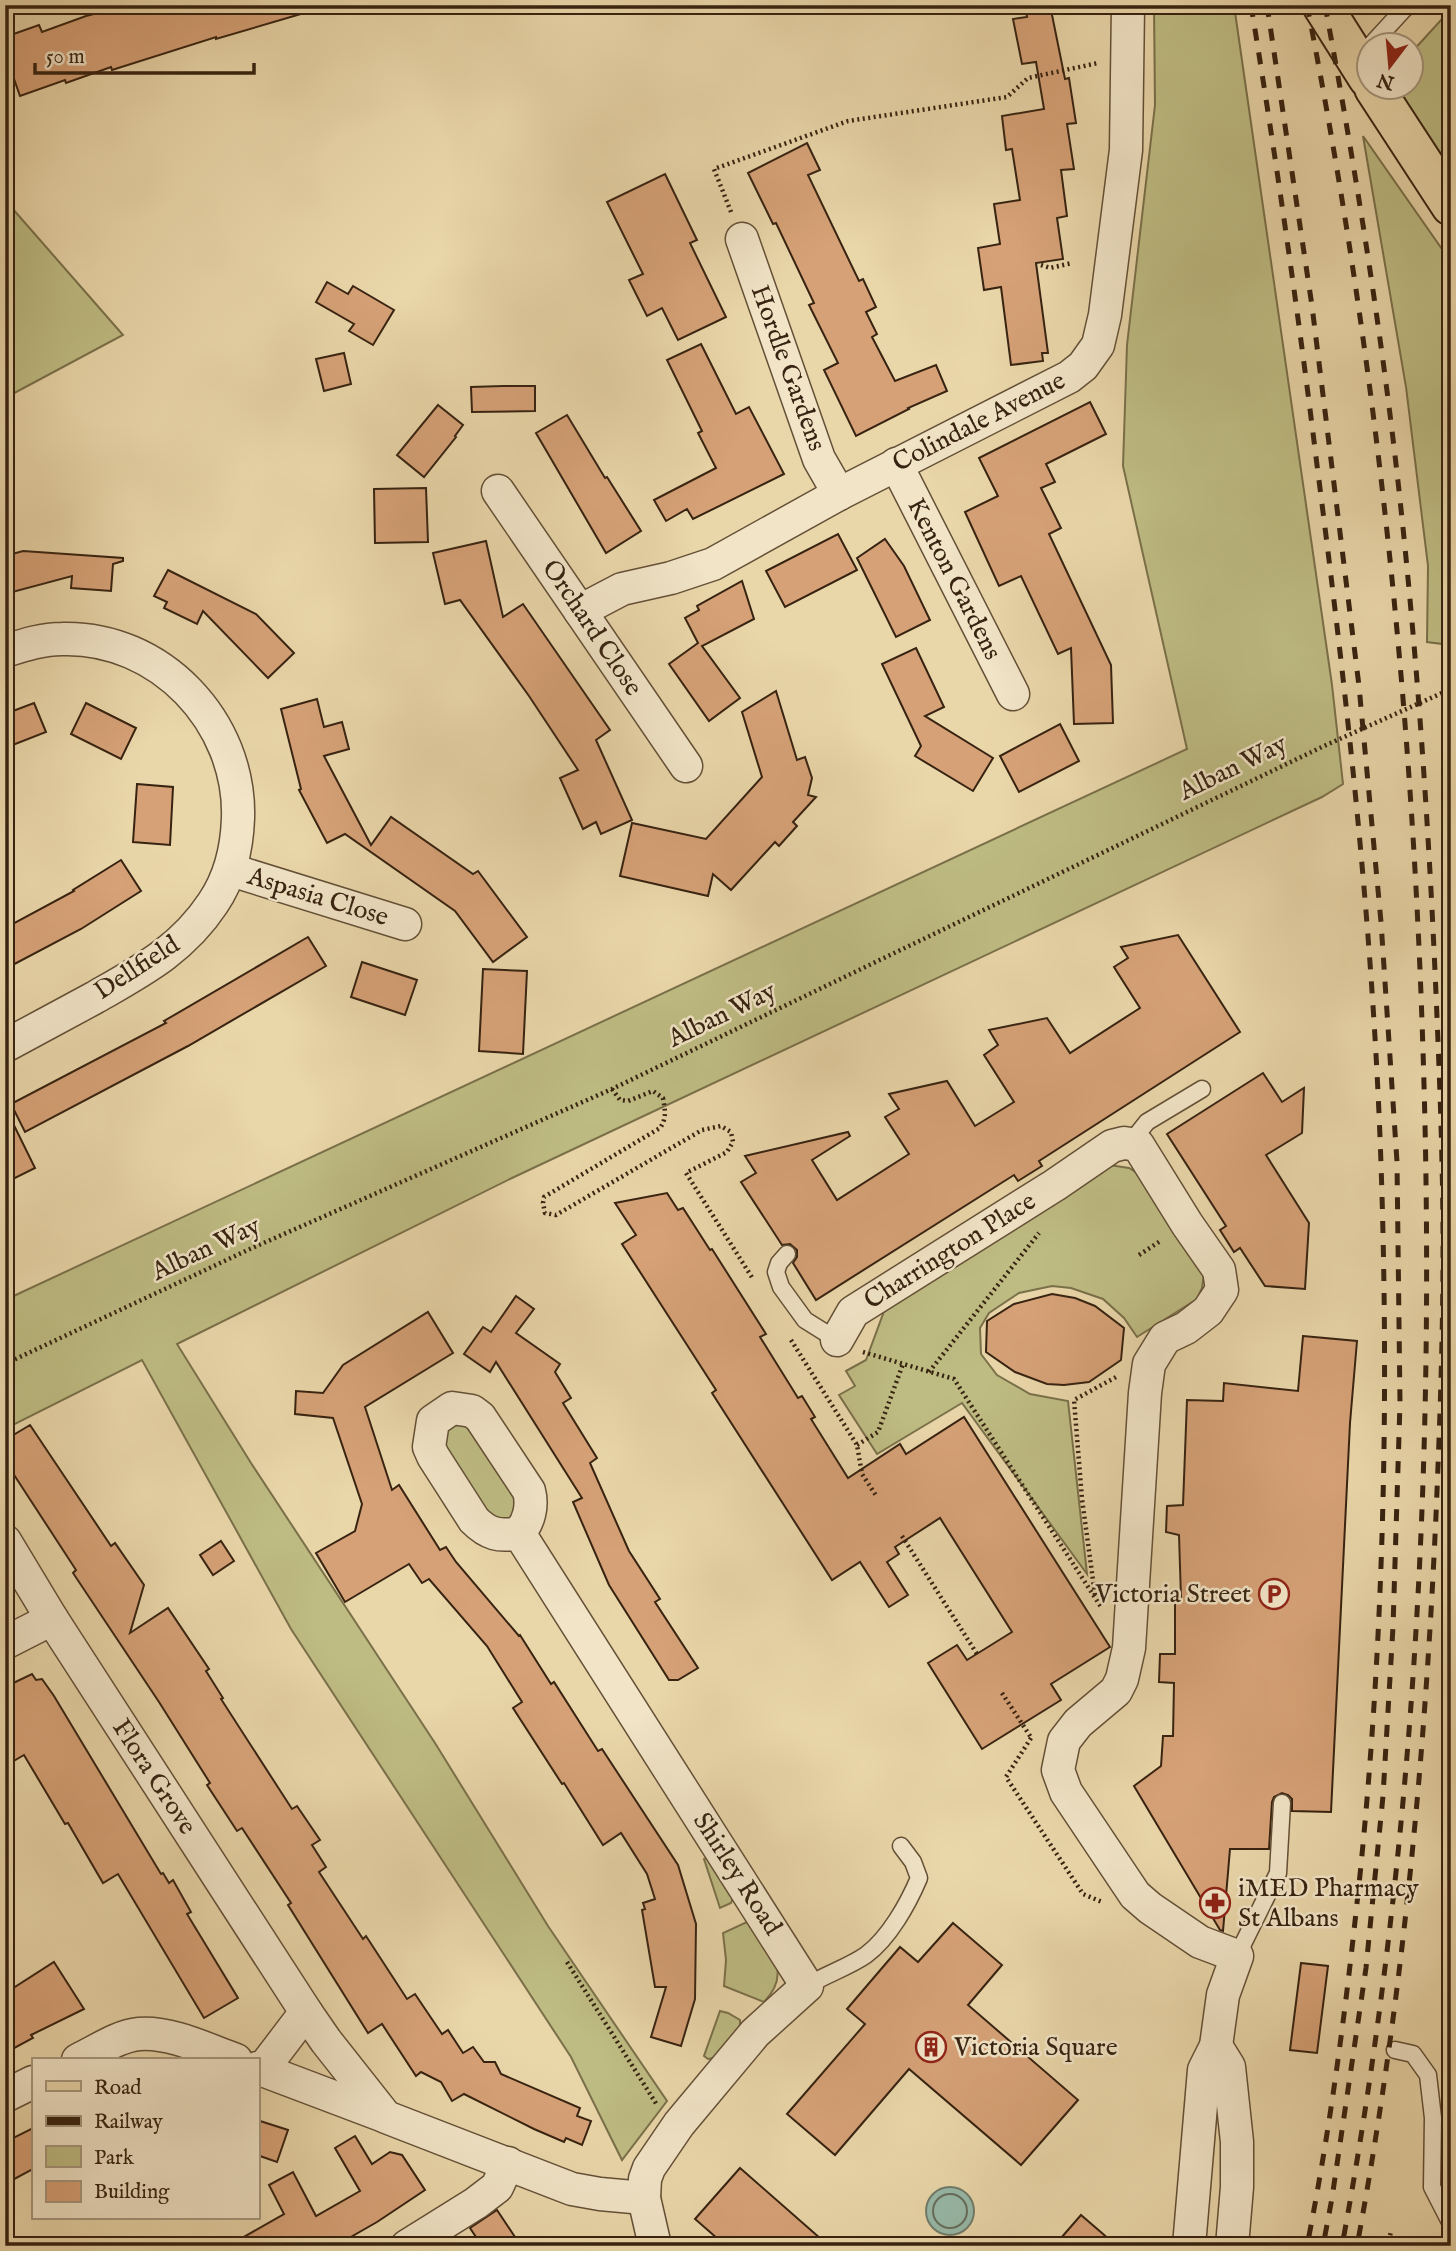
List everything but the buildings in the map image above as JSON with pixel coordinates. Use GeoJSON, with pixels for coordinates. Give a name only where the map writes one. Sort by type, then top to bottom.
{"type":"FeatureCollection","features":[{"type":"Feature","properties":{"kind":"main road"},"geometry":{"type":"LineString","coordinates":[[1322,5],[1354,47]]}},
{"type":"Feature","properties":{"kind":"main road"},"geometry":{"type":"LineString","coordinates":[[1389,102],[1451,206]]}},
{"type":"Feature","properties":{"kind":"street","name":"Colindale Avenue"},"geometry":{"type":"LineString","coordinates":[[580,611],[622,589],[671,578],[713,564],[896,464],[1069,377],[1083,366],[1098,345],[1105,315],[1126,150],[1128,5]]}},
{"type":"Feature","properties":{"kind":"street","name":"Hordle Gardens"},"geometry":{"type":"LineString","coordinates":[[742,239],[819,458],[839,494]]}},
{"type":"Feature","properties":{"kind":"street","name":"Kenton Gardens"},"geometry":{"type":"LineString","coordinates":[[896,464],[1013,694]]}},
{"type":"Feature","properties":{"kind":"street","name":"Orchard Close"},"geometry":{"type":"LineString","coordinates":[[498,491],[686,766]]}},
{"type":"Feature","properties":{"kind":"street","name":"Dellfield"},"geometry":{"type":"LineString","coordinates":[[5,652],[29,643],[62,639],[100,642],[142,657],[177,680],[208,714],[229,754],[239,800],[238,833],[231,870],[214,902],[191,933],[153,964],[5,1046]]}},
{"type":"Feature","properties":{"kind":"street","name":"Aspasia Close"},"geometry":{"type":"LineString","coordinates":[[231,870],[405,924]]}},
{"type":"Feature","properties":{"kind":"street","name":"Charrington Place"},"geometry":{"type":"LineString","coordinates":[[837,1340],[853,1312],[1112,1146],[1124,1143],[1138,1145]]}},
{"type":"Feature","properties":{"kind":"street"},"geometry":{"type":"LineString","coordinates":[[1138,1145],[1219,1270],[1222,1290],[1208,1311],[1186,1328],[1165,1339],[1149,1364],[1129,1648],[1122,1679],[1116,1691],[1078,1723],[1063,1741],[1058,1770],[1066,1792],[1135,1895],[1200,1942],[1237,1956],[1223,1995],[1216,2046],[1204,2070],[1189,2246]]}},
{"type":"Feature","properties":{"kind":"street","name":"Shirley Road"},"geometry":{"type":"LineString","coordinates":[[519,1533],[807,1986]]}},
{"type":"Feature","properties":{"kind":"street","name":"Flora Grove"},"geometry":{"type":"LineString","coordinates":[[5,1541],[52,1619],[306,2012],[386,2117]]}},
{"type":"Feature","properties":{"kind":"street"},"geometry":{"type":"LineString","coordinates":[[5,1643],[52,1619]]}},
{"type":"Feature","properties":{"kind":"street"},"geometry":{"type":"LineString","coordinates":[[655,2246],[644,2198],[645,2179],[649,2168],[679,2124],[755,2033],[807,1986]]}},
{"type":"Feature","properties":{"kind":"street"},"geometry":{"type":"LineString","coordinates":[[259,2059],[306,2012]]}},
{"type":"Feature","properties":{"kind":"street"},"geometry":{"type":"LineString","coordinates":[[82,2058],[124,2037],[155,2034],[229,2058]]}},
{"type":"Feature","properties":{"kind":"street"},"geometry":{"type":"LineString","coordinates":[[1216,2046],[1229,2067],[1237,2142],[1237,2187],[1232,2246]]}},
{"type":"Feature","properties":{"kind":"street"},"geometry":{"type":"LineString","coordinates":[[259,2069],[572,2189],[610,2196],[644,2198]]}},
{"type":"Feature","properties":{"kind":"street"},"geometry":{"type":"LineString","coordinates":[[5,2096],[32,2082]]}},
{"type":"Feature","properties":{"kind":"street"},"geometry":{"type":"LineString","coordinates":[[407,2246],[497,2187],[508,2163]]}},
{"type":"Feature","properties":{"kind":"lane"},"geometry":{"type":"LineString","coordinates":[[1389,32],[1406,6]]}},
{"type":"Feature","properties":{"kind":"lane"},"geometry":{"type":"LineString","coordinates":[[1138,1145],[1139,1132],[1147,1122],[1202,1089]]}},
{"type":"Feature","properties":{"kind":"lane"},"geometry":{"type":"LineString","coordinates":[[787,1254],[776,1272],[781,1287],[805,1320],[837,1340]]}},
{"type":"Feature","properties":{"kind":"lane"},"geometry":{"type":"LineString","coordinates":[[1237,1956],[1278,1873],[1282,1803]]}},
{"type":"Feature","properties":{"kind":"lane"},"geometry":{"type":"LineString","coordinates":[[807,1986],[867,1954],[905,1909],[919,1878],[913,1862],[901,1846]]}},
{"type":"Feature","properties":{"kind":"lane"},"geometry":{"type":"LineString","coordinates":[[1395,2050],[1413,2054],[1427,2075],[1433,2118],[1432,2186],[1451,2224]]}},
{"type":"Feature","properties":{"kind":"path"},"geometry":{"type":"LineString","coordinates":[[742,239],[714,169],[848,121],[1007,97],[1028,78],[1129,56]]}},
{"type":"Feature","properties":{"kind":"path"},"geometry":{"type":"LineString","coordinates":[[1041,265],[1050,268],[1072,263]]}},
{"type":"Feature","properties":{"kind":"path","name":"Alban Way"},"geometry":{"type":"LineString","coordinates":[[5,1364],[250,1249],[612,1089],[1324,746],[1451,690]]}},
{"type":"Feature","properties":{"kind":"path"},"geometry":{"type":"LineString","coordinates":[[612,1089],[620,1100],[628,1101],[653,1091],[663,1098],[666,1113],[664,1121],[660,1128],[544,1197],[542,1203],[545,1213],[556,1215],[702,1130],[721,1126],[731,1132],[733,1142],[727,1152]]}},
{"type":"Feature","properties":{"kind":"path"},"geometry":{"type":"LineString","coordinates":[[929,1372],[1065,1202],[1055,1185]]}},
{"type":"Feature","properties":{"kind":"path"},"geometry":{"type":"LineString","coordinates":[[837,1340],[865,1353],[954,1379],[1129,1648]]}},
{"type":"Feature","properties":{"kind":"path"},"geometry":{"type":"LineString","coordinates":[[1096,1599],[1082,1499],[1073,1399],[1152,1359]]}},
{"type":"Feature","properties":{"kind":"path"},"geometry":{"type":"LineString","coordinates":[[857,1445],[878,1432],[902,1364]]}},
{"type":"Feature","properties":{"kind":"path"},"geometry":{"type":"LineString","coordinates":[[902,1536],[977,1654]]}},
{"type":"Feature","properties":{"kind":"path"},"geometry":{"type":"LineString","coordinates":[[1002,1693],[1031,1738],[1058,1770]]}},
{"type":"Feature","properties":{"kind":"path"},"geometry":{"type":"LineString","coordinates":[[1031,1738],[1006,1777],[1083,1894],[1106,1903]]}},
{"type":"Feature","properties":{"kind":"path"},"geometry":{"type":"LineString","coordinates":[[567,1962],[655,2104],[679,2124]]}},
{"type":"Feature","properties":{"kind":"path"},"geometry":{"type":"LineString","coordinates":[[1388,2246],[1391,2231]]}},
{"type":"Feature","properties":{"kind":"green space"},"geometry":{"type":"Polygon","coordinates":[[[1154,5],[1234,5],[1332,685],[1343,784],[1322,797],[512,1178],[177,1344],[251,1463],[435,1743],[548,1926],[667,2101],[622,2160],[571,2057],[291,1629],[142,1360],[5,1429],[5,1300],[1187,749],[1123,466],[1127,345],[1155,105],[1154,5]]]}},
{"type":"Feature","properties":{"kind":"green space"},"geometry":{"type":"Polygon","coordinates":[[[1451,9],[1451,180],[1400,102],[1424,102],[1424,39],[1451,9]]]}},
{"type":"Feature","properties":{"kind":"green space"},"geometry":{"type":"Polygon","coordinates":[[[1363,136],[1451,262],[1451,645],[1427,642],[1428,566],[1406,387],[1363,136]]]}},
{"type":"Feature","properties":{"kind":"green space"},"geometry":{"type":"Polygon","coordinates":[[[5,200],[123,335],[5,398],[5,200]]]}},
{"type":"Feature","properties":{"kind":"green space"},"geometry":{"type":"Polygon","coordinates":[[[1109,1165],[1129,1168],[1142,1176],[1204,1274],[1197,1299],[1137,1337],[1124,1318],[1103,1299],[1071,1288],[1052,1286],[1019,1293],[989,1313],[980,1328],[981,1354],[997,1375],[1030,1394],[1068,1401],[1087,1574],[962,1403],[877,1454],[839,1395],[855,1386],[846,1371],[866,1360],[886,1306],[1109,1165]]]}},
{"type":"Feature","properties":{"kind":"green space"},"geometry":{"type":"Polygon","coordinates":[[[455,1422],[468,1423],[519,1497],[518,1512],[505,1523],[484,1517],[440,1437],[455,1422]]]}},
{"type":"Feature","properties":{"kind":"green space"},"geometry":{"type":"Polygon","coordinates":[[[708,1857],[734,1896],[731,1903],[720,1908],[704,1859],[708,1857]]]}},
{"type":"Feature","properties":{"kind":"green space"},"geometry":{"type":"Polygon","coordinates":[[[749,1921],[770,1951],[777,1970],[773,1991],[764,2002],[724,1986],[726,1960],[723,1933],[749,1921]]]}},
{"type":"Feature","properties":{"kind":"green space"},"geometry":{"type":"Polygon","coordinates":[[[720,2011],[740,2020],[740,2026],[714,2058],[708,2059],[704,2056],[720,2011]]]}},
{"type":"Feature","properties":{"kind":"water"},"geometry":{"type":"Polygon","coordinates":[[[950,2187],[959,2188],[967,2194],[973,2202],[973,2220],[967,2228],[959,2234],[950,2235],[941,2234],[933,2228],[927,2220],[926,2211],[927,2202],[933,2194],[941,2188],[950,2187]]]}},
{"type":"Feature","properties":{"kind":"railway"},"geometry":{"type":"LineString","coordinates":[[1251,5],[1302,350],[1348,726],[1372,989],[1381,1164],[1383,1515],[1369,1778],[1338,2056],[1307,2246]]}},
{"type":"Feature","properties":{"kind":"railway"},"geometry":{"type":"LineString","coordinates":[[1267,5],[1312,306],[1359,686],[1381,922],[1397,1162],[1400,1403],[1393,1627],[1383,1796],[1366,1968],[1323,2246]]}},
{"type":"Feature","properties":{"kind":"railway"},"geometry":{"type":"LineString","coordinates":[[1307,5],[1352,265],[1386,526],[1410,788],[1418,919],[1426,1201],[1422,1501],[1415,1650],[1403,1800],[1367,2098],[1342,2246]]}},
{"type":"Feature","properties":{"kind":"railway"},"geometry":{"type":"LineString","coordinates":[[1325,5],[1377,319],[1407,572],[1431,890],[1443,1208],[1436,1515],[1418,1790],[1387,2064],[1357,2246]]}},
{"type":"Feature","properties":{"kind":"place","name":"Victoria Street"},"geometry":{"type":"Point","coordinates":[1274,1594]}},
{"type":"Feature","properties":{"kind":"place","name":"iMED Pharmacy St Albans"},"geometry":{"type":"Point","coordinates":[1215,1903]}},
{"type":"Feature","properties":{"kind":"place","name":"Victoria Square"},"geometry":{"type":"Point","coordinates":[931,2047]}}]}
